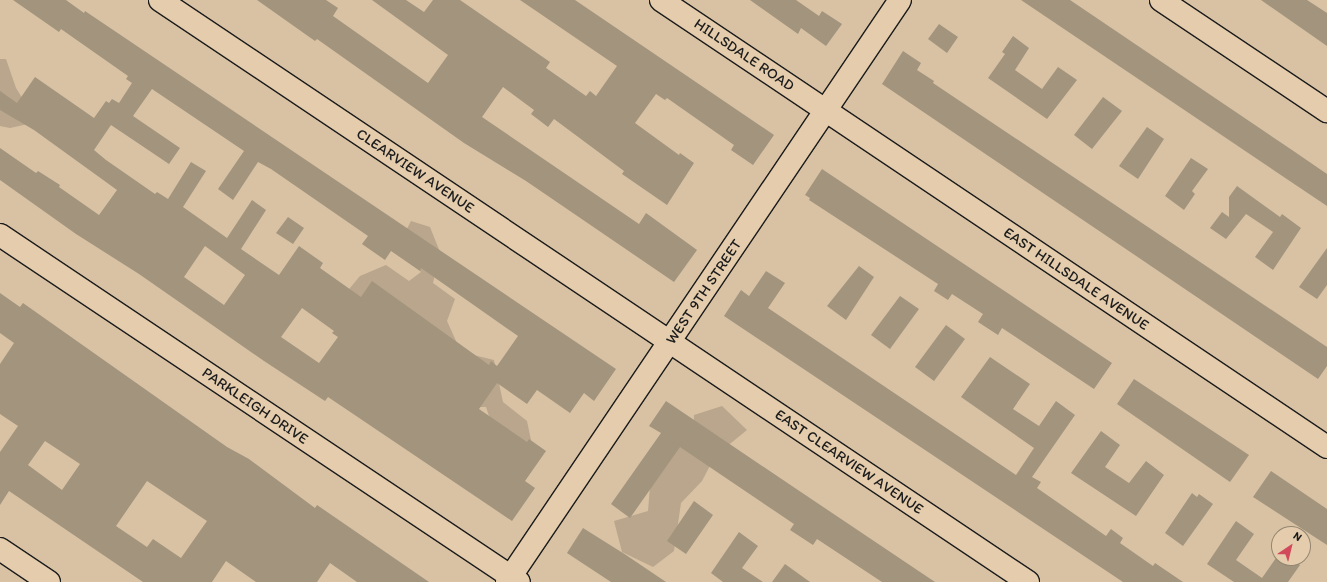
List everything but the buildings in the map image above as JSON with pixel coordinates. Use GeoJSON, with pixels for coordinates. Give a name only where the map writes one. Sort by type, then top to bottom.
{"type":"FeatureCollection","features":[{"type":"Feature","properties":{"kind":"street","name":"CLEARVIEW AVENUE"},"geometry":{"type":"LineString","coordinates":[[160,0],[671,343]]}},
{"type":"Feature","properties":{"kind":"street","name":"HILLSDALE ROAD"},"geometry":{"type":"LineString","coordinates":[[661,0],[826,110]]}},
{"type":"Feature","properties":{"kind":"street","name":"WEST 9TH STREET"},"geometry":{"type":"LineString","coordinates":[[512,580],[900,0]]}},
{"type":"Feature","properties":{"kind":"street"},"geometry":{"type":"LineString","coordinates":[[1161,0],[1327,111]]}},
{"type":"Feature","properties":{"kind":"street","name":"EAST HILLSDALE AVENUE"},"geometry":{"type":"LineString","coordinates":[[826,110],[1327,447]]}},
{"type":"Feature","properties":{"kind":"street","name":"PARKLEIGH DRIVE"},"geometry":{"type":"LineString","coordinates":[[0,235],[512,580]]}},
{"type":"Feature","properties":{"kind":"street","name":"EAST CLEARVIEW AVENUE"},"geometry":{"type":"LineString","coordinates":[[671,343],[1028,582]]}},
{"type":"Feature","properties":{"kind":"street"},"geometry":{"type":"LineString","coordinates":[[0,549],[49,582]]}},
{"type":"Feature","properties":{"kind":"shaded area"},"geometry":{"type":"Polygon","coordinates":[[[0,59],[6,59],[16,88],[37,122],[10,128],[0,126],[0,59]]]}},
{"type":"Feature","properties":{"kind":"shaded area"},"geometry":{"type":"Polygon","coordinates":[[[411,221],[430,227],[440,252],[433,283],[455,299],[447,321],[461,352],[494,360],[503,402],[527,421],[532,445],[498,443],[486,407],[455,407],[340,300],[360,276],[386,265],[409,281],[421,272],[398,246],[411,221]]]}},
{"type":"Feature","properties":{"kind":"shaded area"},"geometry":{"type":"Polygon","coordinates":[[[722,406],[747,430],[715,456],[702,481],[681,503],[674,551],[653,567],[622,552],[614,521],[648,511],[653,449],[693,444],[694,415],[722,406]]]}}]}
